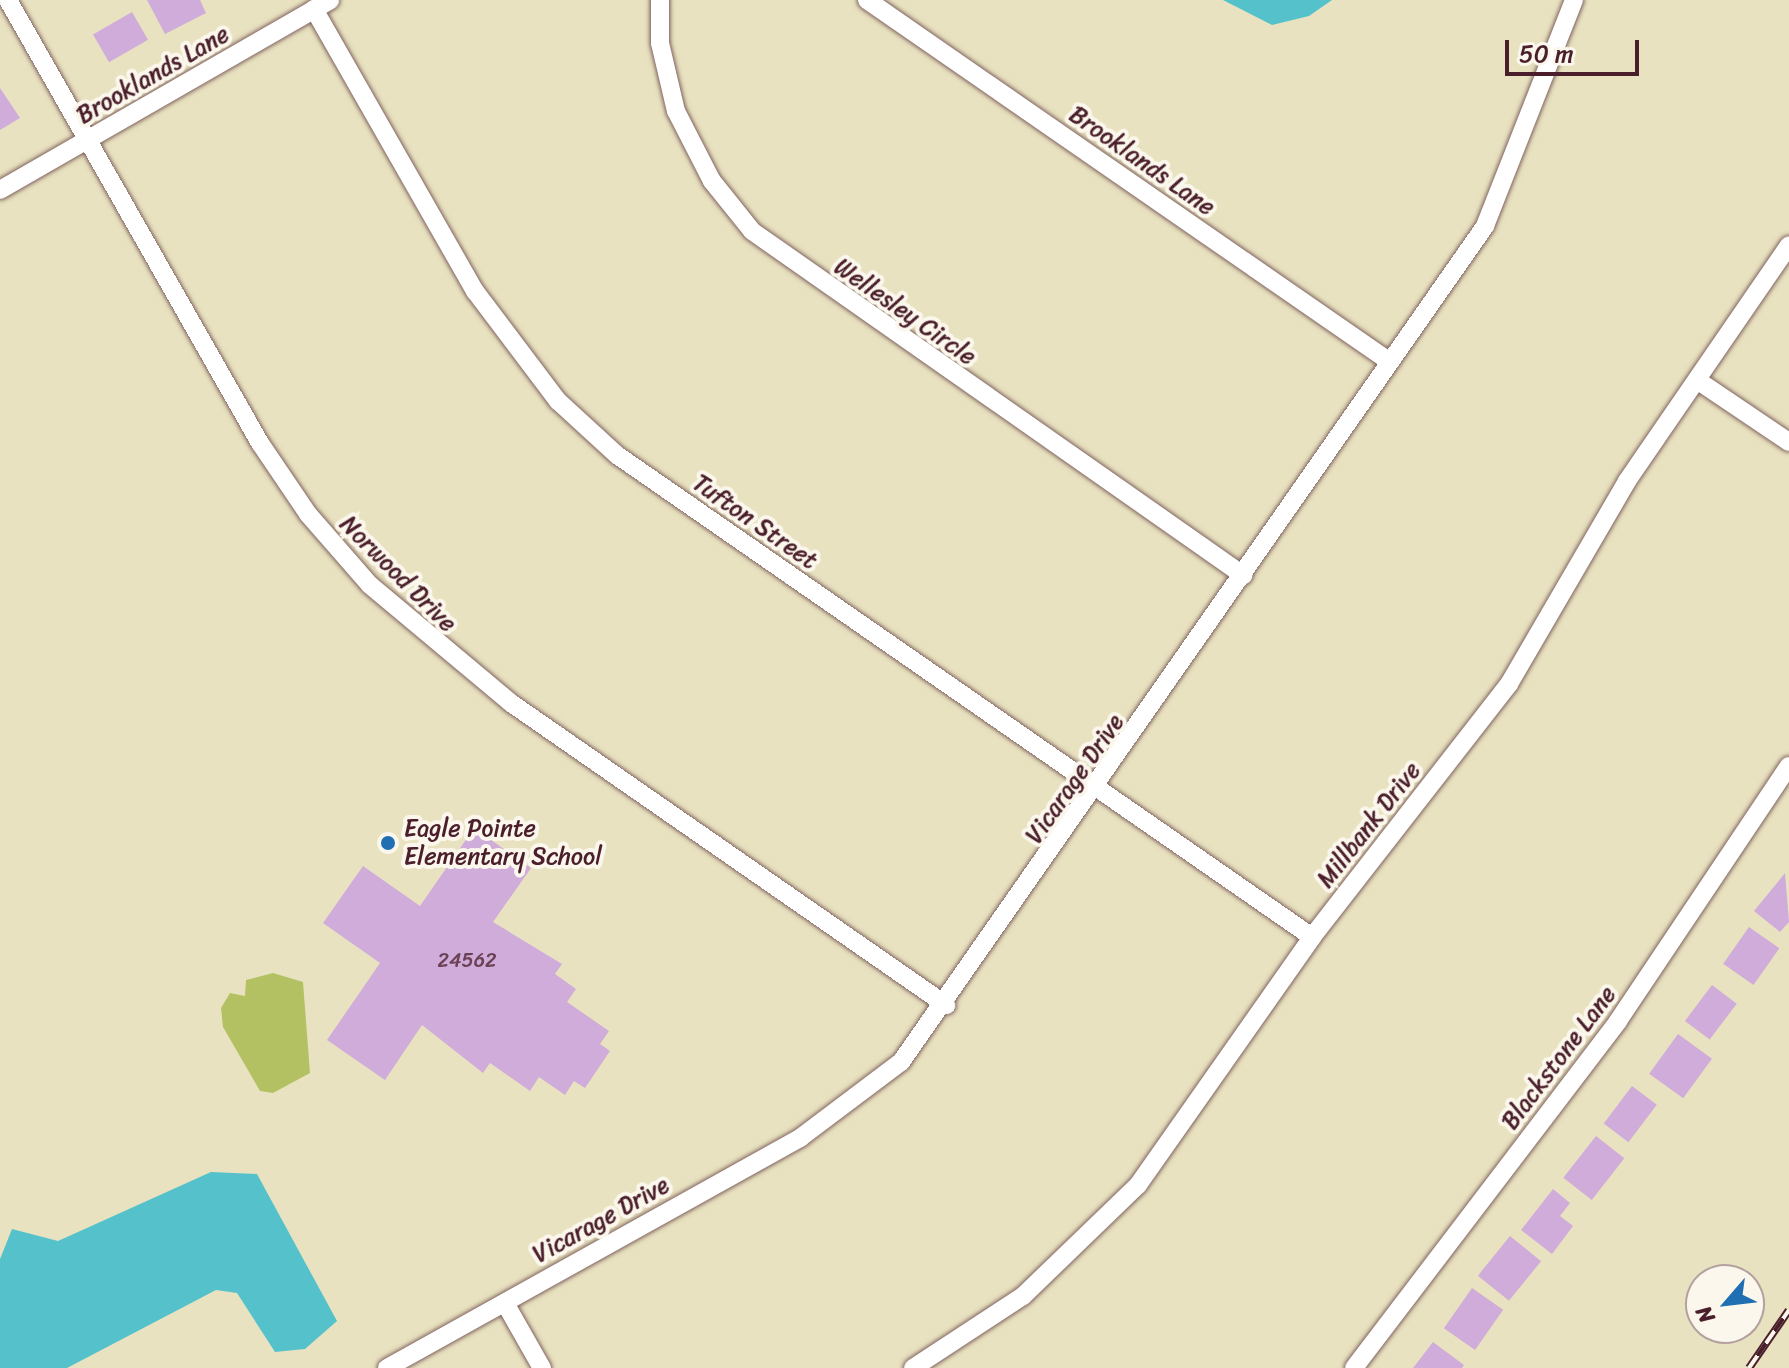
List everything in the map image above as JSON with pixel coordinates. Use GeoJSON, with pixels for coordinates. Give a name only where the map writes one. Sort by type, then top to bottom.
{"type":"FeatureCollection","features":[{"type":"Feature","properties":{"kind":"street","name":"Norwood Drive"},"geometry":{"type":"LineString","coordinates":[[8,0],[260,443],[308,514],[370,585],[500,695],[946,1005]]}},
{"type":"Feature","properties":{"kind":"street","name":"Wellesley Circle"},"geometry":{"type":"LineString","coordinates":[[660,0],[660,43],[676,111],[712,181],[752,231],[1243,575]]}},
{"type":"Feature","properties":{"kind":"street","name":"Brooklands Lane"},"geometry":{"type":"LineString","coordinates":[[867,0],[1390,362]]}},
{"type":"Feature","properties":{"kind":"street","name":"Vicarage Drive"},"geometry":{"type":"LineString","coordinates":[[387,1368],[800,1138],[901,1062],[946,1005],[1098,790],[1485,226],[1574,0]]}},
{"type":"Feature","properties":{"kind":"street","name":"Brooklands Lane"},"geometry":{"type":"LineString","coordinates":[[0,190],[322,5]]}},
{"type":"Feature","properties":{"kind":"street","name":"Tufton Street"},"geometry":{"type":"LineString","coordinates":[[322,5],[475,291],[558,401],[617,455],[1312,937]]}},
{"type":"Feature","properties":{"kind":"street","name":"Millbank Drive"},"geometry":{"type":"LineString","coordinates":[[913,1368],[1023,1296],[1085,1243],[1174,1139],[1312,937],[1517,673],[1627,481],[1789,245]]}},
{"type":"Feature","properties":{"kind":"street"},"geometry":{"type":"LineString","coordinates":[[1697,380],[1789,442]]}},
{"type":"Feature","properties":{"kind":"street","name":"Blackstone Lane"},"geometry":{"type":"LineString","coordinates":[[1354,1368],[1572,1084],[1789,766]]}},
{"type":"Feature","properties":{"kind":"street"},"geometry":{"type":"LineString","coordinates":[[505,1303],[542,1368]]}},
{"type":"Feature","properties":{"kind":"green space"},"geometry":{"type":"Polygon","coordinates":[[[273,973],[303,982],[310,1073],[273,1093],[260,1091],[223,1027],[221,1008],[230,993],[245,996],[246,980],[273,973]]]}},
{"type":"Feature","properties":{"kind":"water"},"geometry":{"type":"Polygon","coordinates":[[[1223,0],[1332,0],[1309,16],[1272,25],[1223,0]]]}},
{"type":"Feature","properties":{"kind":"water"},"geometry":{"type":"Polygon","coordinates":[[[211,1172],[257,1174],[337,1321],[305,1349],[275,1352],[237,1293],[216,1290],[67,1368],[0,1368],[0,1259],[12,1229],[58,1241],[211,1172]]]}},
{"type":"Feature","properties":{"kind":"building"},"geometry":{"type":"Polygon","coordinates":[[[147,0],[200,0],[206,13],[165,34],[147,0]]]}},
{"type":"Feature","properties":{"kind":"building"},"geometry":{"type":"Polygon","coordinates":[[[132,12],[148,40],[109,62],[93,35],[132,12]]]}},
{"type":"Feature","properties":{"kind":"building"},"geometry":{"type":"Polygon","coordinates":[[[0,88],[20,118],[0,130],[0,88]]]}},
{"type":"Feature","properties":{"kind":"building","name":"Eagle Pointe Elementary School"},"geometry":{"type":"Polygon","coordinates":[[[474,828],[531,868],[493,922],[562,964],[555,974],[576,989],[567,1002],[609,1031],[600,1044],[610,1051],[585,1088],[574,1081],[565,1095],[539,1077],[530,1091],[490,1063],[483,1073],[422,1025],[385,1080],[327,1040],[380,963],[323,923],[363,866],[420,906],[474,828]]]}},
{"type":"Feature","properties":{"kind":"building"},"geometry":{"type":"Polygon","coordinates":[[[1785,873],[1789,922],[1780,932],[1754,911],[1785,873]]]}},
{"type":"Feature","properties":{"kind":"building"},"geometry":{"type":"Polygon","coordinates":[[[1749,927],[1779,948],[1753,985],[1723,964],[1749,927]]]}},
{"type":"Feature","properties":{"kind":"building"},"geometry":{"type":"Polygon","coordinates":[[[1712,985],[1737,1004],[1710,1040],[1685,1021],[1712,985]]]}},
{"type":"Feature","properties":{"kind":"building"},"geometry":{"type":"Polygon","coordinates":[[[1678,1034],[1712,1059],[1683,1098],[1649,1074],[1678,1034]]]}},
{"type":"Feature","properties":{"kind":"building"},"geometry":{"type":"Polygon","coordinates":[[[1632,1086],[1657,1105],[1628,1142],[1604,1124],[1632,1086]]]}},
{"type":"Feature","properties":{"kind":"building"},"geometry":{"type":"Polygon","coordinates":[[[1596,1136],[1624,1158],[1592,1200],[1563,1178],[1596,1136]]]}},
{"type":"Feature","properties":{"kind":"building"},"geometry":{"type":"Polygon","coordinates":[[[1553,1189],[1570,1203],[1560,1216],[1573,1226],[1552,1254],[1521,1230],[1553,1189]]]}},
{"type":"Feature","properties":{"kind":"building"},"geometry":{"type":"Polygon","coordinates":[[[1510,1236],[1541,1261],[1509,1301],[1478,1276],[1510,1236]]]}},
{"type":"Feature","properties":{"kind":"building"},"geometry":{"type":"Polygon","coordinates":[[[1472,1288],[1503,1310],[1475,1350],[1444,1328],[1472,1288]]]}},
{"type":"Feature","properties":{"kind":"building"},"geometry":{"type":"Polygon","coordinates":[[[1433,1342],[1464,1365],[1462,1368],[1413,1368],[1433,1342]]]}},
{"type":"Feature","properties":{"kind":"railway"},"geometry":{"type":"LineString","coordinates":[[1749,1368],[1789,1310]]}},
{"type":"Feature","properties":{"kind":"place","name":"Eagle Pointe Elementary School"},"geometry":{"type":"Point","coordinates":[388,843]}}]}
